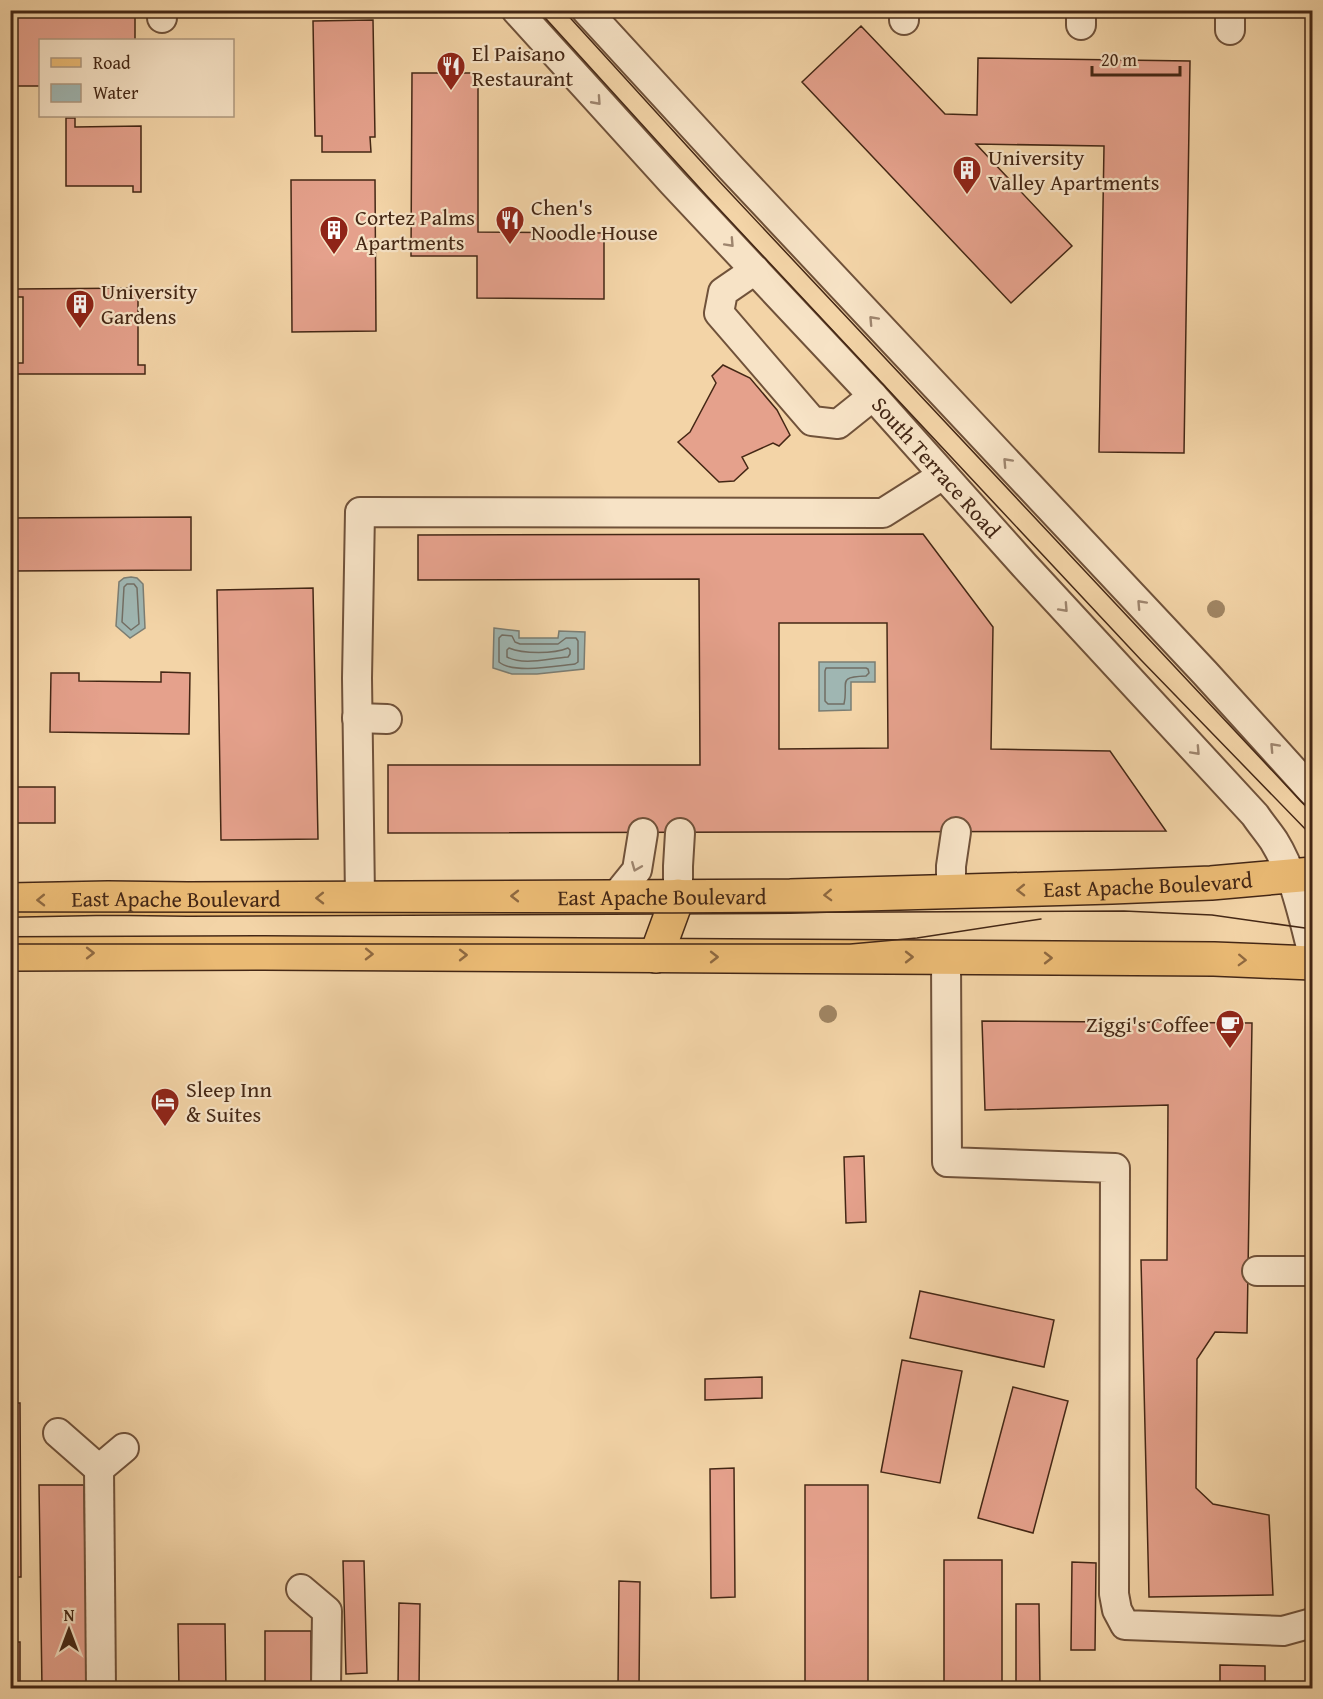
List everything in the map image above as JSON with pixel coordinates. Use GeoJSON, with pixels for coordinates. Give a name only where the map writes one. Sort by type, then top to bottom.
{"type":"FeatureCollection","features":[{"type":"Feature","properties":{"kind":"main road","name":"East Apache Boulevard"},"geometry":{"type":"LineString","coordinates":[[10,900],[790,896],[1112,888],[1301,875]]}},
{"type":"Feature","properties":{"kind":"main road"},"geometry":{"type":"LineString","coordinates":[[656,956],[678,896]]}},
{"type":"Feature","properties":{"kind":"main road"},"geometry":{"type":"LineString","coordinates":[[10,954],[265,953],[946,957],[1214,959],[1312,963]]}},
{"type":"Feature","properties":{"kind":"street","name":"South Terrace Road"},"geometry":{"type":"LineString","coordinates":[[516,10],[873,396],[1024,565],[1255,815],[1301,875],[1296,893],[1312,951]]}},
{"type":"Feature","properties":{"kind":"street"},"geometry":{"type":"LineString","coordinates":[[586,10],[778,219],[1197,664],[1312,791]]}},
{"type":"Feature","properties":{"kind":"street"},"geometry":{"type":"LineString","coordinates":[[755,270],[723,292],[719,313],[812,421],[838,424],[873,396]]}},
{"type":"Feature","properties":{"kind":"street"},"geometry":{"type":"LineString","coordinates":[[360,897],[357,718],[360,512],[883,513],[943,475]]}},
{"type":"Feature","properties":{"kind":"street"},"geometry":{"type":"LineString","coordinates":[[357,718],[387,719]]}},
{"type":"Feature","properties":{"kind":"street"},"geometry":{"type":"LineString","coordinates":[[951,891],[951,866],[956,832]]}},
{"type":"Feature","properties":{"kind":"street"},"geometry":{"type":"LineString","coordinates":[[616,896],[637,870],[643,833]]}},
{"type":"Feature","properties":{"kind":"street"},"geometry":{"type":"LineString","coordinates":[[678,896],[680,833]]}},
{"type":"Feature","properties":{"kind":"street"},"geometry":{"type":"LineString","coordinates":[[946,957],[947,1162],[1115,1168],[1114,1594],[1121,1618],[1125,1625],[1283,1631],[1312,1623]]}},
{"type":"Feature","properties":{"kind":"street"},"geometry":{"type":"LineString","coordinates":[[1257,1271],[1312,1271]]}},
{"type":"Feature","properties":{"kind":"street"},"geometry":{"type":"LineString","coordinates":[[58,1433],[99,1469],[101,1689]]}},
{"type":"Feature","properties":{"kind":"street"},"geometry":{"type":"LineString","coordinates":[[99,1469],[124,1448]]}},
{"type":"Feature","properties":{"kind":"street"},"geometry":{"type":"LineString","coordinates":[[301,1589],[327,1611],[326,1689]]}},
{"type":"Feature","properties":{"kind":"water"},"geometry":{"type":"Polygon","coordinates":[[[131,577],[137,578],[143,584],[145,628],[130,638],[116,626],[119,582],[131,577]]]}},
{"type":"Feature","properties":{"kind":"water"},"geometry":{"type":"Polygon","coordinates":[[[494,628],[519,631],[519,638],[558,638],[559,631],[585,632],[584,669],[512,674],[493,668],[494,628]]]}},
{"type":"Feature","properties":{"kind":"water"},"geometry":{"type":"Polygon","coordinates":[[[819,662],[875,662],[875,682],[851,682],[851,710],[819,711],[819,662]]]}},
{"type":"Feature","properties":{"kind":"building"},"geometry":{"type":"Polygon","coordinates":[[[10,10],[135,10],[135,39],[39,39],[39,86],[10,86],[10,10]]]}},
{"type":"Feature","properties":{"kind":"building","name":"Cortez Palms Apartments"},"geometry":{"type":"Polygon","coordinates":[[[373,20],[375,137],[370,137],[371,152],[322,152],[322,136],[315,136],[313,21],[373,20]]]}},
{"type":"Feature","properties":{"kind":"building","name":"University Valley Apartments"},"geometry":{"type":"Polygon","coordinates":[[[861,26],[945,114],[977,115],[978,58],[1190,61],[1184,453],[1099,452],[1104,146],[976,144],[1072,246],[1011,303],[802,82],[861,26]]]}},
{"type":"Feature","properties":{"kind":"building"},"geometry":{"type":"Polygon","coordinates":[[[412,73],[478,73],[478,232],[604,233],[604,299],[477,298],[477,256],[411,256],[412,73]]]}},
{"type":"Feature","properties":{"kind":"building"},"geometry":{"type":"Polygon","coordinates":[[[66,118],[75,118],[75,127],[141,126],[141,192],[133,192],[133,186],[66,186],[66,118]]]}},
{"type":"Feature","properties":{"kind":"building","name":"Cortez Palms Apartments"},"geometry":{"type":"Polygon","coordinates":[[[291,180],[375,180],[376,331],[292,332],[291,180]]]}},
{"type":"Feature","properties":{"kind":"building","name":"University Gardens"},"geometry":{"type":"Polygon","coordinates":[[[144,288],[144,297],[138,297],[138,365],[145,365],[145,374],[16,374],[16,363],[23,363],[23,297],[15,297],[15,289],[144,288]]]}},
{"type":"Feature","properties":{"kind":"building"},"geometry":{"type":"Polygon","coordinates":[[[723,365],[750,378],[777,410],[790,435],[779,446],[773,443],[742,457],[748,468],[734,481],[719,482],[678,442],[690,432],[716,383],[712,376],[723,365]]]}},
{"type":"Feature","properties":{"kind":"building"},"geometry":{"type":"Polygon","coordinates":[[[191,517],[191,570],[10,571],[10,518],[191,517]]]}},
{"type":"Feature","properties":{"kind":"building"},"geometry":{"type":"Polygon","coordinates":[[[923,534],[993,627],[991,749],[1110,751],[1166,831],[388,833],[388,765],[700,765],[699,579],[418,580],[418,535],[923,534]],[[779,623],[779,749],[888,748],[887,623],[779,623]]]}},
{"type":"Feature","properties":{"kind":"building"},"geometry":{"type":"Polygon","coordinates":[[[313,588],[318,839],[221,840],[217,590],[313,588]]]}},
{"type":"Feature","properties":{"kind":"building"},"geometry":{"type":"Polygon","coordinates":[[[161,672],[190,673],[189,734],[50,732],[51,673],[79,673],[79,681],[161,682],[161,672]]]}},
{"type":"Feature","properties":{"kind":"building"},"geometry":{"type":"Polygon","coordinates":[[[10,787],[55,787],[55,823],[10,823],[10,787]]]}},
{"type":"Feature","properties":{"kind":"building"},"geometry":{"type":"Polygon","coordinates":[[[982,1021],[1252,1023],[1247,1333],[1215,1332],[1197,1359],[1196,1488],[1213,1504],[1269,1515],[1273,1595],[1149,1597],[1141,1260],[1167,1260],[1168,1105],[985,1110],[982,1021]]]}},
{"type":"Feature","properties":{"kind":"building"},"geometry":{"type":"Polygon","coordinates":[[[864,1156],[866,1222],[846,1223],[844,1157],[864,1156]]]}},
{"type":"Feature","properties":{"kind":"building"},"geometry":{"type":"Polygon","coordinates":[[[920,1291],[1054,1320],[1044,1367],[910,1338],[920,1291]]]}},
{"type":"Feature","properties":{"kind":"building"},"geometry":{"type":"Polygon","coordinates":[[[902,1360],[962,1371],[940,1483],[881,1472],[902,1360]]]}},
{"type":"Feature","properties":{"kind":"building"},"geometry":{"type":"Polygon","coordinates":[[[762,1377],[762,1398],[705,1400],[705,1379],[762,1377]]]}},
{"type":"Feature","properties":{"kind":"building"},"geometry":{"type":"Polygon","coordinates":[[[1013,1387],[1068,1401],[1033,1533],[978,1518],[1013,1387]]]}},
{"type":"Feature","properties":{"kind":"building"},"geometry":{"type":"Polygon","coordinates":[[[10,1403],[20,1403],[21,1577],[10,1577],[10,1403]]]}},
{"type":"Feature","properties":{"kind":"building"},"geometry":{"type":"Polygon","coordinates":[[[734,1468],[735,1597],[711,1598],[710,1469],[734,1468]]]}},
{"type":"Feature","properties":{"kind":"building"},"geometry":{"type":"Polygon","coordinates":[[[39,1485],[84,1485],[87,1688],[42,1688],[39,1485]]]}},
{"type":"Feature","properties":{"kind":"building"},"geometry":{"type":"Polygon","coordinates":[[[805,1485],[868,1485],[868,1688],[805,1688],[805,1485]]]}},
{"type":"Feature","properties":{"kind":"building"},"geometry":{"type":"Polygon","coordinates":[[[944,1560],[1002,1560],[1002,1688],[944,1688],[944,1560]]]}},
{"type":"Feature","properties":{"kind":"building"},"geometry":{"type":"Polygon","coordinates":[[[343,1561],[364,1561],[367,1673],[346,1674],[343,1561]]]}},
{"type":"Feature","properties":{"kind":"building"},"geometry":{"type":"Polygon","coordinates":[[[1072,1562],[1096,1563],[1095,1650],[1071,1650],[1072,1562]]]}},
{"type":"Feature","properties":{"kind":"building"},"geometry":{"type":"Polygon","coordinates":[[[619,1581],[640,1582],[639,1688],[618,1688],[619,1581]]]}},
{"type":"Feature","properties":{"kind":"building"},"geometry":{"type":"Polygon","coordinates":[[[399,1603],[420,1604],[419,1688],[398,1688],[399,1603]]]}},
{"type":"Feature","properties":{"kind":"building"},"geometry":{"type":"Polygon","coordinates":[[[1016,1604],[1039,1604],[1040,1688],[1016,1688],[1016,1604]]]}},
{"type":"Feature","properties":{"kind":"building"},"geometry":{"type":"Polygon","coordinates":[[[178,1624],[225,1624],[226,1688],[179,1688],[178,1624]]]}},
{"type":"Feature","properties":{"kind":"building"},"geometry":{"type":"Polygon","coordinates":[[[265,1631],[311,1631],[311,1688],[265,1688],[265,1631]]]}},
{"type":"Feature","properties":{"kind":"building"},"geometry":{"type":"Polygon","coordinates":[[[10,1642],[20,1642],[20,1688],[10,1688],[10,1642]]]}},
{"type":"Feature","properties":{"kind":"building"},"geometry":{"type":"Polygon","coordinates":[[[1220,1665],[1265,1666],[1265,1688],[1220,1688],[1220,1665]]]}},
{"type":"Feature","properties":{"kind":"tram line"},"geometry":{"type":"LineString","coordinates":[[538,10],[706,195],[1141,660],[1312,836]]}},
{"type":"Feature","properties":{"kind":"tram line"},"geometry":{"type":"LineString","coordinates":[[563,10],[718,180],[1312,813]]}},
{"type":"Feature","properties":{"kind":"tram line"},"geometry":{"type":"LineString","coordinates":[[10,912],[1124,911],[1212,915],[1312,929]]}},
{"type":"Feature","properties":{"kind":"tram line"},"geometry":{"type":"LineString","coordinates":[[10,944],[850,944],[917,938],[1041,919]]}},
{"type":"Feature","properties":{"kind":"place","name":"El Paisano Restaurant"},"geometry":{"type":"Point","coordinates":[451,92]}},
{"type":"Feature","properties":{"kind":"place","name":"University Valley Apartments"},"geometry":{"type":"Point","coordinates":[967,196]}},
{"type":"Feature","properties":{"kind":"place","name":"Chen's Noodle House"},"geometry":{"type":"Point","coordinates":[510,246]}},
{"type":"Feature","properties":{"kind":"place","name":"Cortez Palms Apartments"},"geometry":{"type":"Point","coordinates":[334,256]}},
{"type":"Feature","properties":{"kind":"place","name":"University Gardens"},"geometry":{"type":"Point","coordinates":[80,330]}},
{"type":"Feature","properties":{"kind":"place","name":"Ziggi's Coffee"},"geometry":{"type":"Point","coordinates":[1230,1050]}},
{"type":"Feature","properties":{"kind":"place","name":"Sleep Inn & Suites"},"geometry":{"type":"Point","coordinates":[165,1128]}}]}
